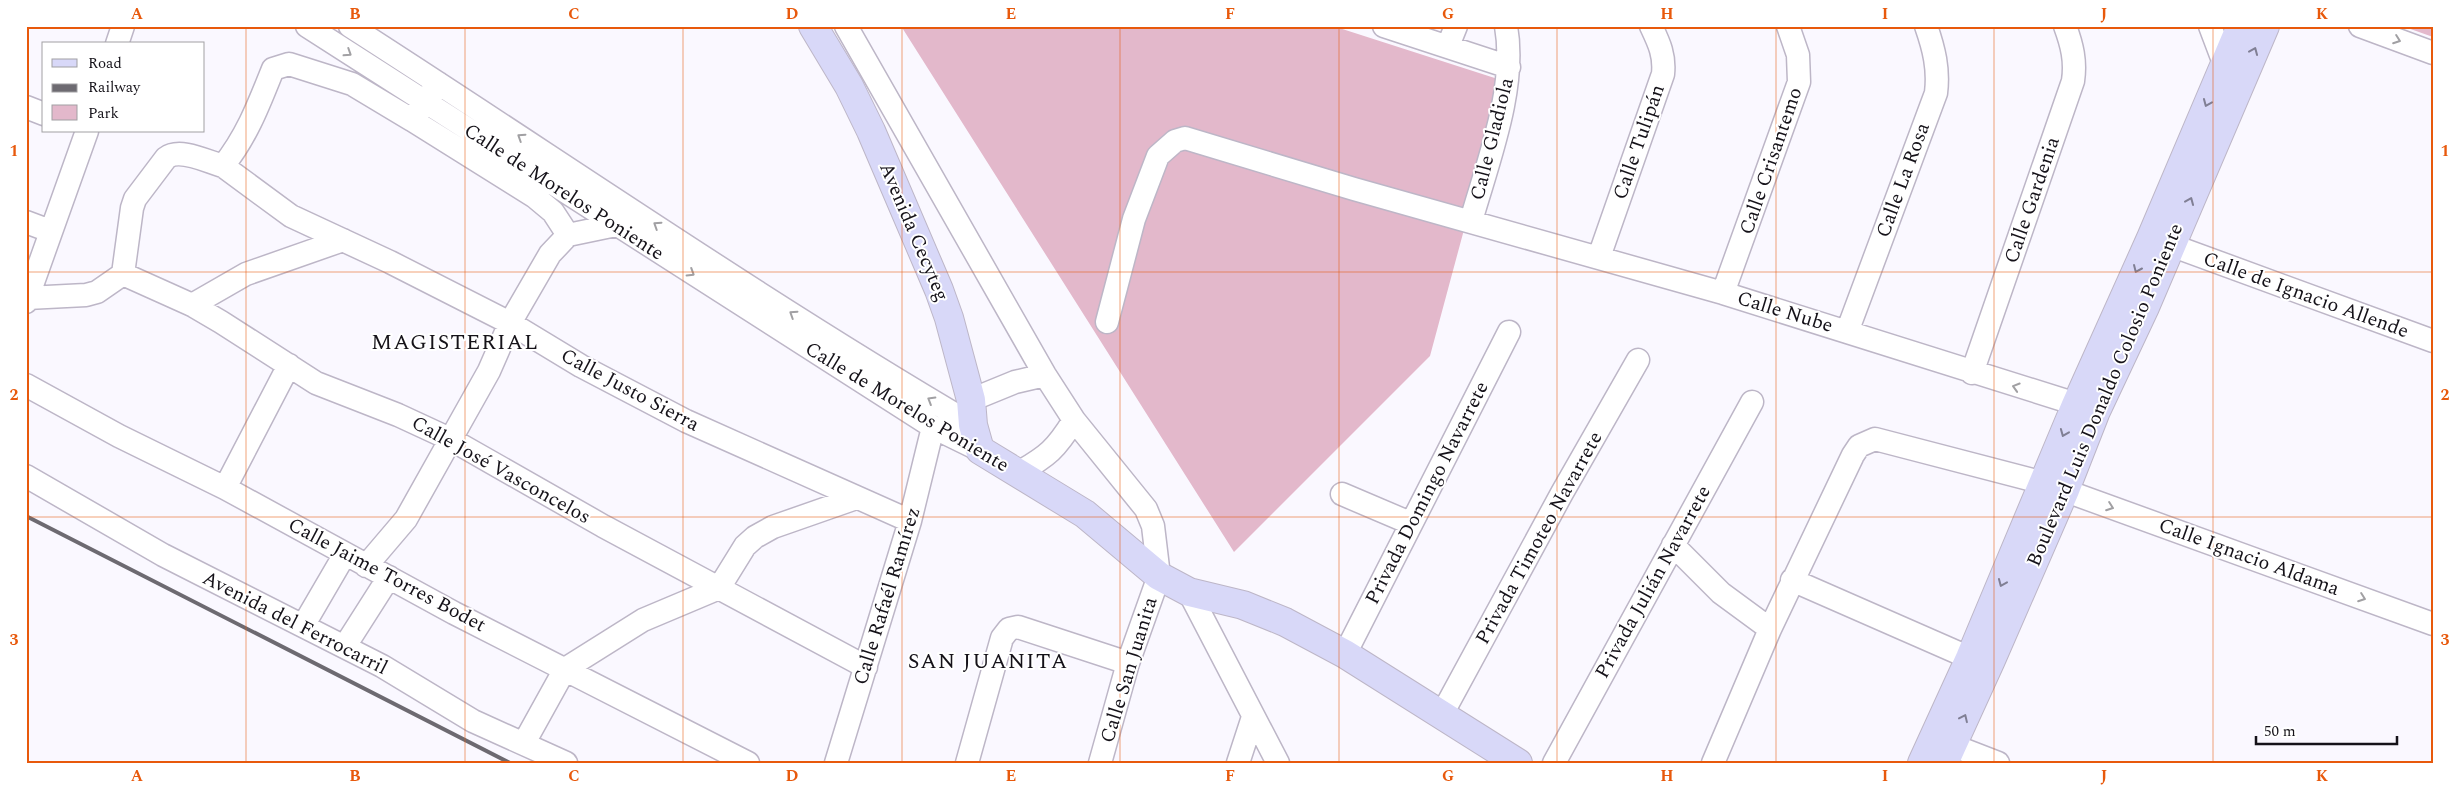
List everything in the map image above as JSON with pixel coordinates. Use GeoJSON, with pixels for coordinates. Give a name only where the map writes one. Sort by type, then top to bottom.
{"type":"FeatureCollection","features":[{"type":"Feature","properties":{"kind":"main road","name":"Avenida Cecyteg"},"geometry":{"type":"LineString","coordinates":[[813,26],[849,86],[871,131],[940,290],[950,318],[975,425]]}},
{"type":"Feature","properties":{"kind":"main road","name":"Boulevard Luis Donaldo Colosio Poniente"},"geometry":{"type":"LineString","coordinates":[[2161,241],[2224,63],[2240,26]]}},
{"type":"Feature","properties":{"kind":"main road","name":"Boulevard Luis Donaldo Colosio Poniente"},"geometry":{"type":"LineString","coordinates":[[1922,763],[1943,749],[2086,408],[2161,241],[2265,26]]}},
{"type":"Feature","properties":{"kind":"main road","name":"Calle de Morelos Poniente"},"geometry":{"type":"LineString","coordinates":[[975,425],[1018,473],[1085,514],[1159,576],[1189,592],[1263,612],[1344,654],[1518,763]]}},
{"type":"Feature","properties":{"kind":"main road","name":"Boulevard Luis Donaldo Colosio Poniente"},"geometry":{"type":"LineString","coordinates":[[1943,749],[1970,658],[2054,486]]}},
{"type":"Feature","properties":{"kind":"street"},"geometry":{"type":"LineString","coordinates":[[118,42],[124,26]]}},
{"type":"Feature","properties":{"kind":"street","name":"Calle de Morelos Poniente"},"geometry":{"type":"LineString","coordinates":[[307,26],[418,111],[515,173],[754,301],[975,425]]}},
{"type":"Feature","properties":{"kind":"street","name":"Calle de Morelos Poniente"},"geometry":{"type":"LineString","coordinates":[[350,26],[438,83],[933,427],[975,425]]}},
{"type":"Feature","properties":{"kind":"street"},"geometry":{"type":"LineString","coordinates":[[846,26],[1045,375],[1074,420],[1146,510],[1154,526],[1159,576]]}},
{"type":"Feature","properties":{"kind":"street"},"geometry":{"type":"LineString","coordinates":[[1384,26],[1452,36],[1509,67]]}},
{"type":"Feature","properties":{"kind":"street","name":"Calle Gladiola"},"geometry":{"type":"LineString","coordinates":[[1472,221],[1500,115],[1509,67],[1506,26]]}},
{"type":"Feature","properties":{"kind":"street","name":"Calle Tulipán"},"geometry":{"type":"LineString","coordinates":[[1598,257],[1663,74],[1664,60],[1661,48],[1651,26]]}},
{"type":"Feature","properties":{"kind":"street","name":"Calle Crisantemo"},"geometry":{"type":"LineString","coordinates":[[1723,293],[1799,82],[1798,55],[1788,26]]}},
{"type":"Feature","properties":{"kind":"street","name":"Calle La Rosa"},"geometry":{"type":"LineString","coordinates":[[1847,332],[1936,94],[1938,76],[1934,48],[1926,26]]}},
{"type":"Feature","properties":{"kind":"street","name":"Calle Gardenia"},"geometry":{"type":"LineString","coordinates":[[1972,373],[2073,81],[2075,66],[2065,26]]}},
{"type":"Feature","properties":{"kind":"street"},"geometry":{"type":"LineString","coordinates":[[2210,26],[2224,63]]}},
{"type":"Feature","properties":{"kind":"street"},"geometry":{"type":"LineString","coordinates":[[2360,26],[2433,53]]}},
{"type":"Feature","properties":{"kind":"street"},"geometry":{"type":"LineString","coordinates":[[87,132],[50,230],[27,300],[86,295],[97,292],[128,276],[132,208],[135,200],[170,155],[184,154],[226,168],[250,127],[273,69],[280,65],[289,64],[352,84],[418,111],[438,83]]}},
{"type":"Feature","properties":{"kind":"street"},"geometry":{"type":"LineString","coordinates":[[26,107],[42,113]]}},
{"type":"Feature","properties":{"kind":"street","name":"Calle Nube"},"geometry":{"type":"LineString","coordinates":[[1107,322],[1134,219],[1158,156],[1175,141],[1185,138],[1354,189],[1723,293],[2086,408]]}},
{"type":"Feature","properties":{"kind":"street","name":"Calle Justo Sierra"},"geometry":{"type":"LineString","coordinates":[[226,168],[277,208],[510,323],[581,366],[686,421],[910,521]]}},
{"type":"Feature","properties":{"kind":"street"},"geometry":{"type":"LineString","coordinates":[[515,173],[535,197],[553,212],[568,236]]}},
{"type":"Feature","properties":{"kind":"street"},"geometry":{"type":"LineString","coordinates":[[26,222],[50,230]]}},
{"type":"Feature","properties":{"kind":"street"},"geometry":{"type":"LineString","coordinates":[[366,566],[406,519],[452,440],[489,371],[510,323],[550,254],[568,236],[616,226]]}},
{"type":"Feature","properties":{"kind":"street"},"geometry":{"type":"LineString","coordinates":[[192,305],[246,274],[343,240]]}},
{"type":"Feature","properties":{"kind":"street","name":"Calle de Ignacio Allende"},"geometry":{"type":"LineString","coordinates":[[2161,241],[2433,341]]}},
{"type":"Feature","properties":{"kind":"street","name":"Calle José Vasconcelos"},"geometry":{"type":"LineString","coordinates":[[128,276],[192,305],[316,383],[398,415],[452,440],[603,526],[866,667]]}},
{"type":"Feature","properties":{"kind":"street","name":"Privada Domingo Navarrete"},"geometry":{"type":"LineString","coordinates":[[1344,654],[1509,332]]}},
{"type":"Feature","properties":{"kind":"street","name":"Privada Timoteo Navarrete"},"geometry":{"type":"LineString","coordinates":[[1441,716],[1562,493],[1638,360]]}},
{"type":"Feature","properties":{"kind":"street"},"geometry":{"type":"LineString","coordinates":[[225,488],[289,365]]}},
{"type":"Feature","properties":{"kind":"street"},"geometry":{"type":"LineString","coordinates":[[975,425],[1015,382],[1045,375]]}},
{"type":"Feature","properties":{"kind":"street","name":"Calle Jaime Torres Bodet"},"geometry":{"type":"LineString","coordinates":[[26,385],[118,436],[225,488],[366,566],[748,763]]}},
{"type":"Feature","properties":{"kind":"street","name":"Privada Julián Navarrete"},"geometry":{"type":"LineString","coordinates":[[1554,763],[1752,402]]}},
{"type":"Feature","properties":{"kind":"street"},"geometry":{"type":"LineString","coordinates":[[1018,473],[1047,457],[1061,441],[1074,420]]}},
{"type":"Feature","properties":{"kind":"street","name":"Calle Rafaél Ramírez"},"geometry":{"type":"LineString","coordinates":[[836,763],[910,521],[933,427]]}},
{"type":"Feature","properties":{"kind":"street","name":"Calle Ignacio Aldama"},"geometry":{"type":"LineString","coordinates":[[1713,763],[1792,580],[1853,455],[1859,446],[1875,439],[2054,486],[2433,624]]}},
{"type":"Feature","properties":{"kind":"street","name":"Avenida del Ferrocarril"},"geometry":{"type":"LineString","coordinates":[[26,476],[163,555],[382,666],[466,717],[566,763]]}},
{"type":"Feature","properties":{"kind":"street"},"geometry":{"type":"LineString","coordinates":[[1342,494],[1410,523]]}},
{"type":"Feature","properties":{"kind":"street"},"geometry":{"type":"LineString","coordinates":[[524,743],[565,669],[642,620],[719,588],[745,546],[754,537],[773,527],[856,498]]}},
{"type":"Feature","properties":{"kind":"street"},"geometry":{"type":"LineString","coordinates":[[1673,545],[1721,593],[1770,629]]}},
{"type":"Feature","properties":{"kind":"street"},"geometry":{"type":"LineString","coordinates":[[303,626],[345,554]]}},
{"type":"Feature","properties":{"kind":"street","name":"Calle San Juanita"},"geometry":{"type":"LineString","coordinates":[[1100,763],[1128,663],[1159,576]]}},
{"type":"Feature","properties":{"kind":"street"},"geometry":{"type":"LineString","coordinates":[[345,646],[388,577]]}},
{"type":"Feature","properties":{"kind":"street"},"geometry":{"type":"LineString","coordinates":[[1792,580],[1970,658]]}},
{"type":"Feature","properties":{"kind":"street"},"geometry":{"type":"LineString","coordinates":[[1189,592],[1278,763]]}},
{"type":"Feature","properties":{"kind":"street"},"geometry":{"type":"LineString","coordinates":[[967,763],[1002,638],[1009,630],[1018,627],[1128,663]]}},
{"type":"Feature","properties":{"kind":"street"},"geometry":{"type":"LineString","coordinates":[[1238,763],[1253,717]]}},
{"type":"Feature","properties":{"kind":"street"},"geometry":{"type":"LineString","coordinates":[[846,730],[852,763]]}},
{"type":"Feature","properties":{"kind":"street"},"geometry":{"type":"LineString","coordinates":[[1943,749],[1998,763]]}},
{"type":"Feature","properties":{"kind":"green space"},"geometry":{"type":"Polygon","coordinates":[[[901,26],[1333,26],[1504,81],[1430,356],[1234,552],[901,26]]]}},
{"type":"Feature","properties":{"kind":"green space"},"geometry":{"type":"Polygon","coordinates":[[[2402,26],[2433,26],[2433,37],[2402,26]]]}},
{"type":"Feature","properties":{"kind":"railway"},"geometry":{"type":"LineString","coordinates":[[26,516],[510,763]]}},
{"type":"Feature","properties":{"kind":"district","name":"MAGISTERIAL"},"geometry":{"type":"Point","coordinates":[455,342]}},
{"type":"Feature","properties":{"kind":"district","name":"SAN JUANITA"},"geometry":{"type":"Point","coordinates":[988,661]}}]}
